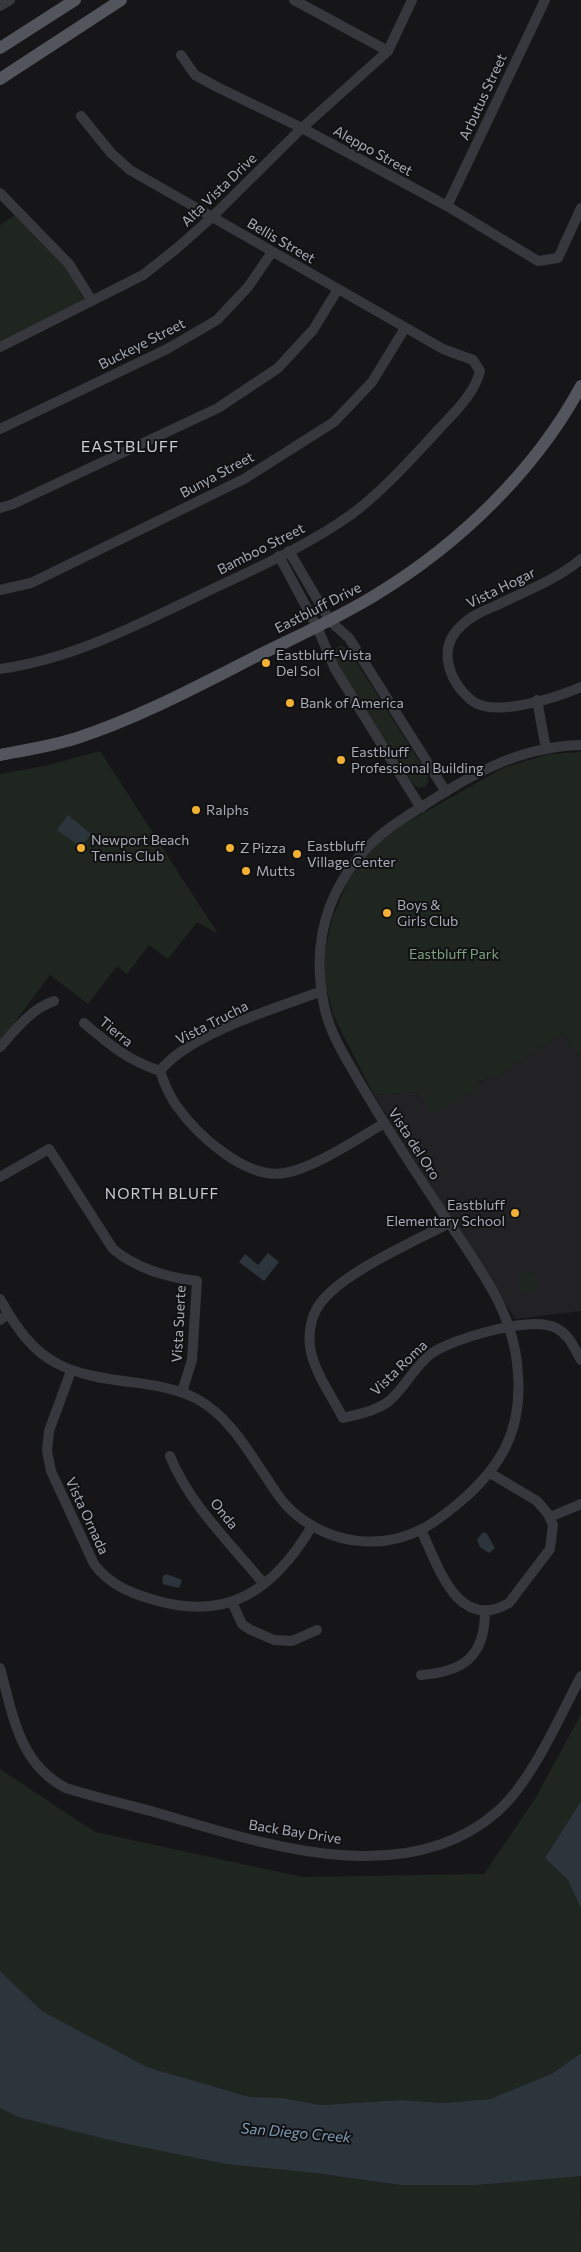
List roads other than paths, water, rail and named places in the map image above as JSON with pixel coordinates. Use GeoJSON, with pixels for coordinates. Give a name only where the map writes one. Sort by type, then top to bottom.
{"type":"FeatureCollection","features":[{"type":"Feature","properties":{"kind":"main road"},"geometry":{"type":"LineString","coordinates":[[0,48],[75,0]]}},
{"type":"Feature","properties":{"kind":"main road"},"geometry":{"type":"LineString","coordinates":[[0,79],[122,0]]}},
{"type":"Feature","properties":{"kind":"main road","name":"Eastbluff Drive"},"geometry":{"type":"LineString","coordinates":[[0,755],[53,744],[107,727],[330,621],[414,570],[468,526],[526,466],[554,430],[581,386]]}},
{"type":"Feature","properties":{"kind":"street"},"geometry":{"type":"LineString","coordinates":[[0,6],[10,0]]}},
{"type":"Feature","properties":{"kind":"street"},"geometry":{"type":"LineString","coordinates":[[294,0],[388,51]]}},
{"type":"Feature","properties":{"kind":"street","name":"Alta Vista Drive"},"geometry":{"type":"LineString","coordinates":[[0,347],[142,275],[211,218],[302,128],[388,51],[412,0]]}},
{"type":"Feature","properties":{"kind":"street","name":"Arbutus Street"},"geometry":{"type":"LineString","coordinates":[[447,206],[545,0]]}},
{"type":"Feature","properties":{"kind":"street","name":"Aleppo Street"},"geometry":{"type":"LineString","coordinates":[[181,55],[195,75],[302,128],[447,206],[538,261],[558,258],[581,208]]}},
{"type":"Feature","properties":{"kind":"street","name":"Bellis Street"},"geometry":{"type":"LineString","coordinates":[[81,116],[111,153],[130,170],[405,328],[443,349],[473,360],[480,371]]}},
{"type":"Feature","properties":{"kind":"street"},"geometry":{"type":"LineString","coordinates":[[0,193],[69,264],[92,301]]}},
{"type":"Feature","properties":{"kind":"street","name":"Buckeye Street"},"geometry":{"type":"LineString","coordinates":[[0,428],[167,349],[217,320],[248,287],[272,252]]}},
{"type":"Feature","properties":{"kind":"street"},"geometry":{"type":"LineString","coordinates":[[0,508],[13,504],[218,408],[278,368],[314,330],[338,289]]}},
{"type":"Feature","properties":{"kind":"street","name":"Bunya Street"},"geometry":{"type":"LineString","coordinates":[[0,590],[31,583],[244,479],[334,422],[372,382],[405,328]]}},
{"type":"Feature","properties":{"kind":"street","name":"Bamboo Street"},"geometry":{"type":"LineString","coordinates":[[0,669],[19,667],[96,644],[304,544],[353,513],[404,467],[477,382],[480,371]]}},
{"type":"Feature","properties":{"kind":"street"},"geometry":{"type":"LineString","coordinates":[[284,553],[330,621],[349,638],[446,792]]}},
{"type":"Feature","properties":{"kind":"street"},"geometry":{"type":"LineString","coordinates":[[284,553],[335,669],[421,808]]}},
{"type":"Feature","properties":{"kind":"street","name":"Vista Hogar"},"geometry":{"type":"LineString","coordinates":[[536,700],[509,707],[495,708],[476,704],[457,686],[448,668],[448,649],[456,631],[470,618],[546,581],[581,559]]}},
{"type":"Feature","properties":{"kind":"street"},"geometry":{"type":"LineString","coordinates":[[546,749],[536,700],[581,687]]}},
{"type":"Feature","properties":{"kind":"street","name":"Vista del Oro"},"geometry":{"type":"LineString","coordinates":[[0,1299],[4,1317],[34,1348],[49,1360],[71,1371],[94,1378],[160,1386],[182,1392],[199,1400],[224,1419],[236,1433],[278,1495],[298,1516],[312,1526],[345,1539],[363,1542],[398,1538],[421,1530],[445,1514],[490,1474],[510,1439],[518,1399],[517,1358],[510,1327],[491,1285],[384,1124],[336,1041],[329,1024],[322,991],[319,963],[328,910],[344,878],[359,856],[378,837],[446,792],[499,762],[546,749],[581,745]]}},
{"type":"Feature","properties":{"kind":"street","name":"Vista Trucha"},"geometry":{"type":"LineString","coordinates":[[160,1071],[165,1064],[206,1038],[256,1016],[322,991]]}},
{"type":"Feature","properties":{"kind":"street"},"geometry":{"type":"LineString","coordinates":[[0,1047],[30,1014],[43,1005],[54,1001]]}},
{"type":"Feature","properties":{"kind":"street","name":"Tierra"},"geometry":{"type":"LineString","coordinates":[[84,1023],[119,1054],[136,1063],[160,1071]]}},
{"type":"Feature","properties":{"kind":"street"},"geometry":{"type":"LineString","coordinates":[[160,1071],[170,1095],[192,1124],[236,1160],[260,1172],[276,1174],[298,1169],[384,1124]]}},
{"type":"Feature","properties":{"kind":"street","name":"Vista Suerte"},"geometry":{"type":"LineString","coordinates":[[0,1177],[49,1149],[113,1249],[123,1257],[148,1270],[172,1277],[197,1280],[192,1360],[182,1392]]}},
{"type":"Feature","properties":{"kind":"street","name":"Vista Roma"},"geometry":{"type":"LineString","coordinates":[[449,1223],[365,1268],[328,1294],[317,1308],[309,1332],[311,1354],[343,1418],[372,1410],[388,1402],[420,1364],[442,1347],[455,1341],[510,1327]]}},
{"type":"Feature","properties":{"kind":"street"},"geometry":{"type":"LineString","coordinates":[[510,1327],[536,1323],[554,1326],[569,1338],[581,1360]]}},
{"type":"Feature","properties":{"kind":"street","name":"Vista Ornada"},"geometry":{"type":"LineString","coordinates":[[71,1371],[49,1431],[46,1451],[51,1471],[94,1564],[102,1574],[119,1587],[159,1602],[195,1608],[232,1602],[264,1584],[287,1565],[312,1526]]}},
{"type":"Feature","properties":{"kind":"street","name":"Onda"},"geometry":{"type":"LineString","coordinates":[[170,1456],[177,1472],[197,1501],[264,1584]]}},
{"type":"Feature","properties":{"kind":"street"},"geometry":{"type":"LineString","coordinates":[[421,1530],[456,1598],[469,1607],[485,1611],[501,1608],[515,1598],[546,1557],[552,1541],[550,1517],[537,1501],[490,1474]]}},
{"type":"Feature","properties":{"kind":"street"},"geometry":{"type":"LineString","coordinates":[[550,1517],[581,1504]]}},
{"type":"Feature","properties":{"kind":"street"},"geometry":{"type":"LineString","coordinates":[[232,1602],[242,1624],[274,1640],[292,1641],[317,1630]]}},
{"type":"Feature","properties":{"kind":"street"},"geometry":{"type":"LineString","coordinates":[[421,1675],[452,1671],[467,1661],[481,1642],[484,1632],[485,1611]]}},
{"type":"Feature","properties":{"kind":"street","name":"Back Bay Drive"},"geometry":{"type":"LineString","coordinates":[[0,1668],[22,1743],[29,1757],[47,1776],[66,1788],[262,1843],[327,1853],[378,1856],[418,1851],[446,1842],[474,1829],[500,1810],[526,1776],[581,1676]]}},
{"type":"Feature","properties":{"kind":"water"},"geometry":{"type":"Polygon","coordinates":[[[68,815],[91,834],[81,847],[57,830],[68,815]]]}},
{"type":"Feature","properties":{"kind":"water"},"geometry":{"type":"Polygon","coordinates":[[[268,1253],[279,1262],[264,1281],[239,1262],[245,1254],[258,1265],[268,1253]]]}},
{"type":"Feature","properties":{"kind":"water"},"geometry":{"type":"Polygon","coordinates":[[[483,1532],[487,1534],[495,1548],[489,1553],[480,1547],[477,1540],[483,1532]]]}},
{"type":"Feature","properties":{"kind":"water"},"geometry":{"type":"Polygon","coordinates":[[[166,1574],[182,1580],[179,1588],[163,1584],[162,1577],[166,1574]]]}},
{"type":"Feature","properties":{"kind":"water"},"geometry":{"type":"Polygon","coordinates":[[[581,1801],[581,1909],[568,1880],[545,1858],[581,1801]]]}},
{"type":"Feature","properties":{"kind":"water","name":"San Diego Creek"},"geometry":{"type":"Polygon","coordinates":[[[0,1971],[42,2011],[147,2067],[250,2097],[283,2098],[321,2105],[402,2100],[443,2103],[490,2099],[553,2073],[581,2053],[581,2176],[477,2185],[400,2185],[315,2173],[226,2164],[113,2141],[18,2117],[0,2108],[0,1971]]]}},
{"type":"Feature","properties":{"kind":"place","name":"Eastbluff-Vista Del Sol"},"geometry":{"type":"Point","coordinates":[266,663]}},
{"type":"Feature","properties":{"kind":"place","name":"Bank of America"},"geometry":{"type":"Point","coordinates":[290,703]}},
{"type":"Feature","properties":{"kind":"place","name":"Eastbluff Professional Building"},"geometry":{"type":"Point","coordinates":[341,760]}},
{"type":"Feature","properties":{"kind":"place","name":"Ralphs"},"geometry":{"type":"Point","coordinates":[196,810]}},
{"type":"Feature","properties":{"kind":"place","name":"Newport Beach Tennis Club"},"geometry":{"type":"Point","coordinates":[81,848]}},
{"type":"Feature","properties":{"kind":"place","name":"Z Pizza"},"geometry":{"type":"Point","coordinates":[230,848]}},
{"type":"Feature","properties":{"kind":"place","name":"Eastbluff Village Center"},"geometry":{"type":"Point","coordinates":[297,854]}},
{"type":"Feature","properties":{"kind":"place","name":"Mutts"},"geometry":{"type":"Point","coordinates":[246,871]}},
{"type":"Feature","properties":{"kind":"place","name":"Boys & Girls Club"},"geometry":{"type":"Point","coordinates":[387,913]}},
{"type":"Feature","properties":{"kind":"place","name":"Eastbluff Elementary School"},"geometry":{"type":"Point","coordinates":[515,1213]}},
{"type":"Feature","properties":{"kind":"district","name":"EASTBLUFF"},"geometry":{"type":"Point","coordinates":[130,447]}},
{"type":"Feature","properties":{"kind":"district","name":"NORTH BLUFF"},"geometry":{"type":"Point","coordinates":[162,1194]}},
{"type":"Feature","properties":{"kind":"park label","name":"Eastbluff Park"},"geometry":{"type":"Point","coordinates":[454,954]}}]}
